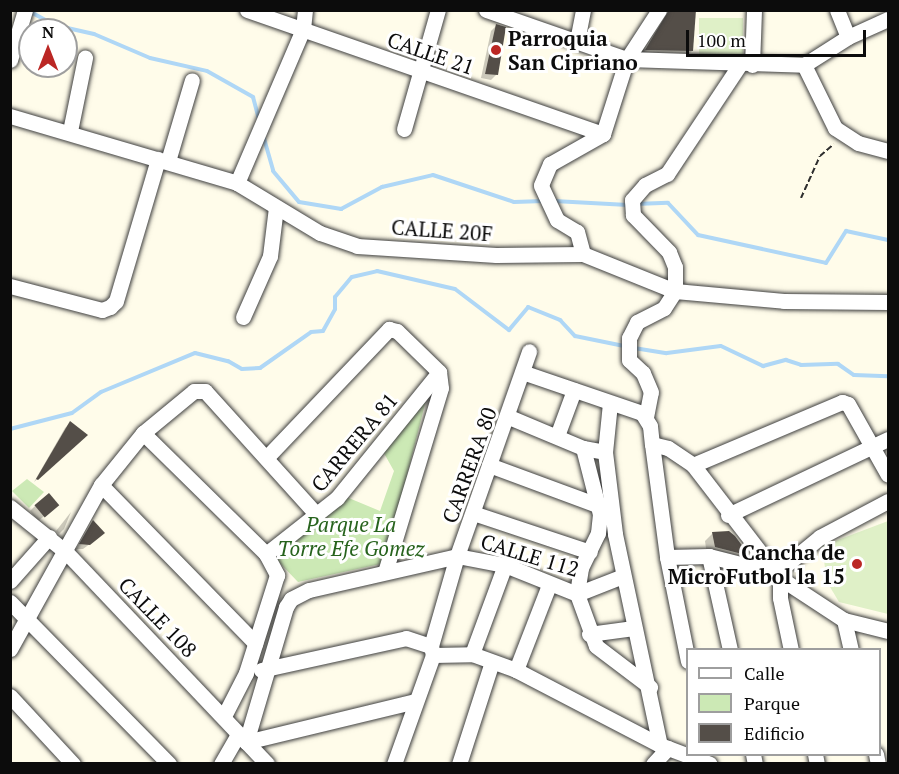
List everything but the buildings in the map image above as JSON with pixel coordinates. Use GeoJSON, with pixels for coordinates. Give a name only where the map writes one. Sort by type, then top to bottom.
{"type":"FeatureCollection","features":[{"type":"Feature","properties":{"kind":"street","name":"CALLE 21"},"geometry":{"type":"LineString","coordinates":[[247,10],[603,134]]}},
{"type":"Feature","properties":{"kind":"street"},"geometry":{"type":"LineString","coordinates":[[237,183],[257,129],[303,29],[305,10]]}},
{"type":"Feature","properties":{"kind":"street"},"geometry":{"type":"LineString","coordinates":[[404,129],[418,71],[438,10]]}},
{"type":"Feature","properties":{"kind":"street"},"geometry":{"type":"LineString","coordinates":[[486,10],[627,59],[746,65],[804,66],[848,37],[888,19]]}},
{"type":"Feature","properties":{"kind":"street"},"geometry":{"type":"LineString","coordinates":[[577,41],[583,10]]}},
{"type":"Feature","properties":{"kind":"street"},"geometry":{"type":"LineString","coordinates":[[583,254],[577,232],[547,203],[543,175],[550,164],[603,134],[627,59],[659,10]]}},
{"type":"Feature","properties":{"kind":"street"},"geometry":{"type":"LineString","coordinates":[[686,656],[667,557],[652,444],[646,417],[651,392],[643,374],[629,360],[627,350],[637,322],[664,308],[675,291],[675,267],[669,252],[649,234],[631,206],[645,185],[667,174],[746,65],[754,10]]}},
{"type":"Feature","properties":{"kind":"street"},"geometry":{"type":"LineString","coordinates":[[837,10],[848,37]]}},
{"type":"Feature","properties":{"kind":"street"},"geometry":{"type":"LineString","coordinates":[[10,60],[23,15]]}},
{"type":"Feature","properties":{"kind":"street"},"geometry":{"type":"LineString","coordinates":[[70,131],[85,58]]}},
{"type":"Feature","properties":{"kind":"street"},"geometry":{"type":"LineString","coordinates":[[804,66],[828,116],[843,136],[888,151]]}},
{"type":"Feature","properties":{"kind":"street"},"geometry":{"type":"LineString","coordinates":[[10,286],[102,310],[116,301],[192,80]]}},
{"type":"Feature","properties":{"kind":"street","name":"CALLE 20F"},"geometry":{"type":"LineString","coordinates":[[10,116],[70,131],[237,183],[320,233],[357,246],[496,255],[583,254],[675,291],[784,301],[888,302]]}},
{"type":"Feature","properties":{"kind":"street"},"geometry":{"type":"LineString","coordinates":[[243,316],[270,256],[276,207]]}},
{"type":"Feature","properties":{"kind":"street"},"geometry":{"type":"LineString","coordinates":[[267,458],[385,332],[397,331],[439,372],[441,388],[386,569]]}},
{"type":"Feature","properties":{"kind":"street","name":"CARRERA 80"},"geometry":{"type":"LineString","coordinates":[[394,764],[432,651],[457,556],[525,373],[529,351]]}},
{"type":"Feature","properties":{"kind":"street","name":"CARRERA 81"},"geometry":{"type":"LineString","coordinates":[[266,554],[317,515],[357,475],[439,372]]}},
{"type":"Feature","properties":{"kind":"street"},"geometry":{"type":"LineString","coordinates":[[525,373],[646,417]]}},
{"type":"Feature","properties":{"kind":"street"},"geometry":{"type":"LineString","coordinates":[[556,435],[574,390]]}},
{"type":"Feature","properties":{"kind":"street"},"geometry":{"type":"LineString","coordinates":[[10,649],[29,621],[101,485],[143,433],[194,391],[205,391],[317,515]]}},
{"type":"Feature","properties":{"kind":"street"},"geometry":{"type":"LineString","coordinates":[[693,465],[842,402],[848,404],[888,475]]}},
{"type":"Feature","properties":{"kind":"street"},"geometry":{"type":"LineString","coordinates":[[610,403],[606,452],[623,576],[664,747],[653,764]]}},
{"type":"Feature","properties":{"kind":"street"},"geometry":{"type":"LineString","coordinates":[[509,417],[583,448],[606,452]]}},
{"type":"Feature","properties":{"kind":"street"},"geometry":{"type":"LineString","coordinates":[[143,433],[266,554],[277,575],[278,582],[246,673],[224,716]]}},
{"type":"Feature","properties":{"kind":"street"},"geometry":{"type":"LineString","coordinates":[[728,514],[888,439]]}},
{"type":"Feature","properties":{"kind":"street"},"geometry":{"type":"LineString","coordinates":[[652,444],[668,448],[693,465],[728,514],[778,575],[844,620],[888,631]]}},
{"type":"Feature","properties":{"kind":"street"},"geometry":{"type":"LineString","coordinates":[[583,448],[597,505],[598,533],[581,568],[577,594],[588,634],[612,661],[650,687]]}},
{"type":"Feature","properties":{"kind":"street"},"geometry":{"type":"LineString","coordinates":[[489,465],[597,505]]}},
{"type":"Feature","properties":{"kind":"street"},"geometry":{"type":"LineString","coordinates":[[101,485],[255,643]]}},
{"type":"Feature","properties":{"kind":"street"},"geometry":{"type":"LineString","coordinates":[[778,575],[820,537],[888,501]]}},
{"type":"Feature","properties":{"kind":"street","name":"CALLE 108"},"geometry":{"type":"LineString","coordinates":[[10,507],[66,552],[224,716],[267,764]]}},
{"type":"Feature","properties":{"kind":"street"},"geometry":{"type":"LineString","coordinates":[[473,513],[590,552]]}},
{"type":"Feature","properties":{"kind":"street"},"geometry":{"type":"LineString","coordinates":[[11,579],[49,537]]}},
{"type":"Feature","properties":{"kind":"street","name":"CALLE 112"},"geometry":{"type":"LineString","coordinates":[[242,738],[269,668],[291,599],[309,590],[386,569],[457,556],[505,566],[577,594],[623,576]]}},
{"type":"Feature","properties":{"kind":"street"},"geometry":{"type":"LineString","coordinates":[[667,557],[709,556],[778,575]]}},
{"type":"Feature","properties":{"kind":"street"},"geometry":{"type":"LineString","coordinates":[[709,556],[730,648]]}},
{"type":"Feature","properties":{"kind":"street"},"geometry":{"type":"LineString","coordinates":[[472,654],[505,566]]}},
{"type":"Feature","properties":{"kind":"street"},"geometry":{"type":"LineString","coordinates":[[778,575],[780,598],[791,648]]}},
{"type":"Feature","properties":{"kind":"street"},"geometry":{"type":"LineString","coordinates":[[516,670],[549,585]]}},
{"type":"Feature","properties":{"kind":"street"},"geometry":{"type":"LineString","coordinates":[[10,602],[169,764]]}},
{"type":"Feature","properties":{"kind":"street"},"geometry":{"type":"LineString","coordinates":[[844,620],[851,648]]}},
{"type":"Feature","properties":{"kind":"street"},"geometry":{"type":"LineString","coordinates":[[588,634],[634,627]]}},
{"type":"Feature","properties":{"kind":"street"},"geometry":{"type":"LineString","coordinates":[[246,673],[406,638],[432,651],[472,654],[516,670],[664,747],[686,754]]}},
{"type":"Feature","properties":{"kind":"street"},"geometry":{"type":"LineString","coordinates":[[459,764],[492,662]]}},
{"type":"Feature","properties":{"kind":"street"},"geometry":{"type":"LineString","coordinates":[[10,696],[73,764]]}},
{"type":"Feature","properties":{"kind":"street"},"geometry":{"type":"LineString","coordinates":[[221,764],[242,738],[415,701]]}},
{"type":"Feature","properties":{"kind":"path"},"geometry":{"type":"LineString","coordinates":[[801,198],[820,156],[843,136]]}},
{"type":"Feature","properties":{"kind":"green space"},"geometry":{"type":"Polygon","coordinates":[[[699,18],[743,18],[743,60],[699,60],[699,18]]]}},
{"type":"Feature","properties":{"kind":"green space","name":"Parque La Torre Efe Gomez"},"geometry":{"type":"Polygon","coordinates":[[[429,388],[385,563],[298,582],[275,558],[344,496],[380,511],[394,471],[381,448],[429,388]]]}},
{"type":"Feature","properties":{"kind":"green space"},"geometry":{"type":"Polygon","coordinates":[[[27,479],[44,492],[29,508],[12,491],[27,479]]]}},
{"type":"Feature","properties":{"kind":"green space","name":"Cancha de MicroFutbol la 15"},"geometry":{"type":"Polygon","coordinates":[[[888,521],[888,614],[839,602],[827,582],[822,546],[888,521]]]}},
{"type":"Feature","properties":{"kind":"waterway"},"geometry":{"type":"LineString","coordinates":[[29,11],[54,25],[94,34],[150,58],[207,71],[253,97],[259,119]]}},
{"type":"Feature","properties":{"kind":"waterway"},"geometry":{"type":"LineString","coordinates":[[263,135],[273,171],[299,202],[341,209],[382,187],[433,175],[514,202],[544,201]]}},
{"type":"Feature","properties":{"kind":"waterway"},"geometry":{"type":"LineString","coordinates":[[554,201],[628,205]]}},
{"type":"Feature","properties":{"kind":"waterway"},"geometry":{"type":"LineString","coordinates":[[635,204],[668,203],[698,235],[826,263],[846,231],[888,240]]}},
{"type":"Feature","properties":{"kind":"waterway"},"geometry":{"type":"LineString","coordinates":[[10,429],[72,413],[101,392],[195,353],[228,361],[242,369],[260,368],[311,332],[323,331],[335,309],[335,297],[352,277],[377,271],[455,289],[509,330],[528,307],[560,320],[575,336],[624,346]]}},
{"type":"Feature","properties":{"kind":"waterway"},"geometry":{"type":"LineString","coordinates":[[634,348],[667,353],[721,346],[763,366],[786,360],[801,365],[838,364],[854,375],[888,376]]}},
{"type":"Feature","properties":{"kind":"place","name":"Parroquia San Cipriano"},"geometry":{"type":"Point","coordinates":[496,50]}},
{"type":"Feature","properties":{"kind":"place","name":"Cancha de MicroFutbol la 15"},"geometry":{"type":"Point","coordinates":[857,564]}}]}
